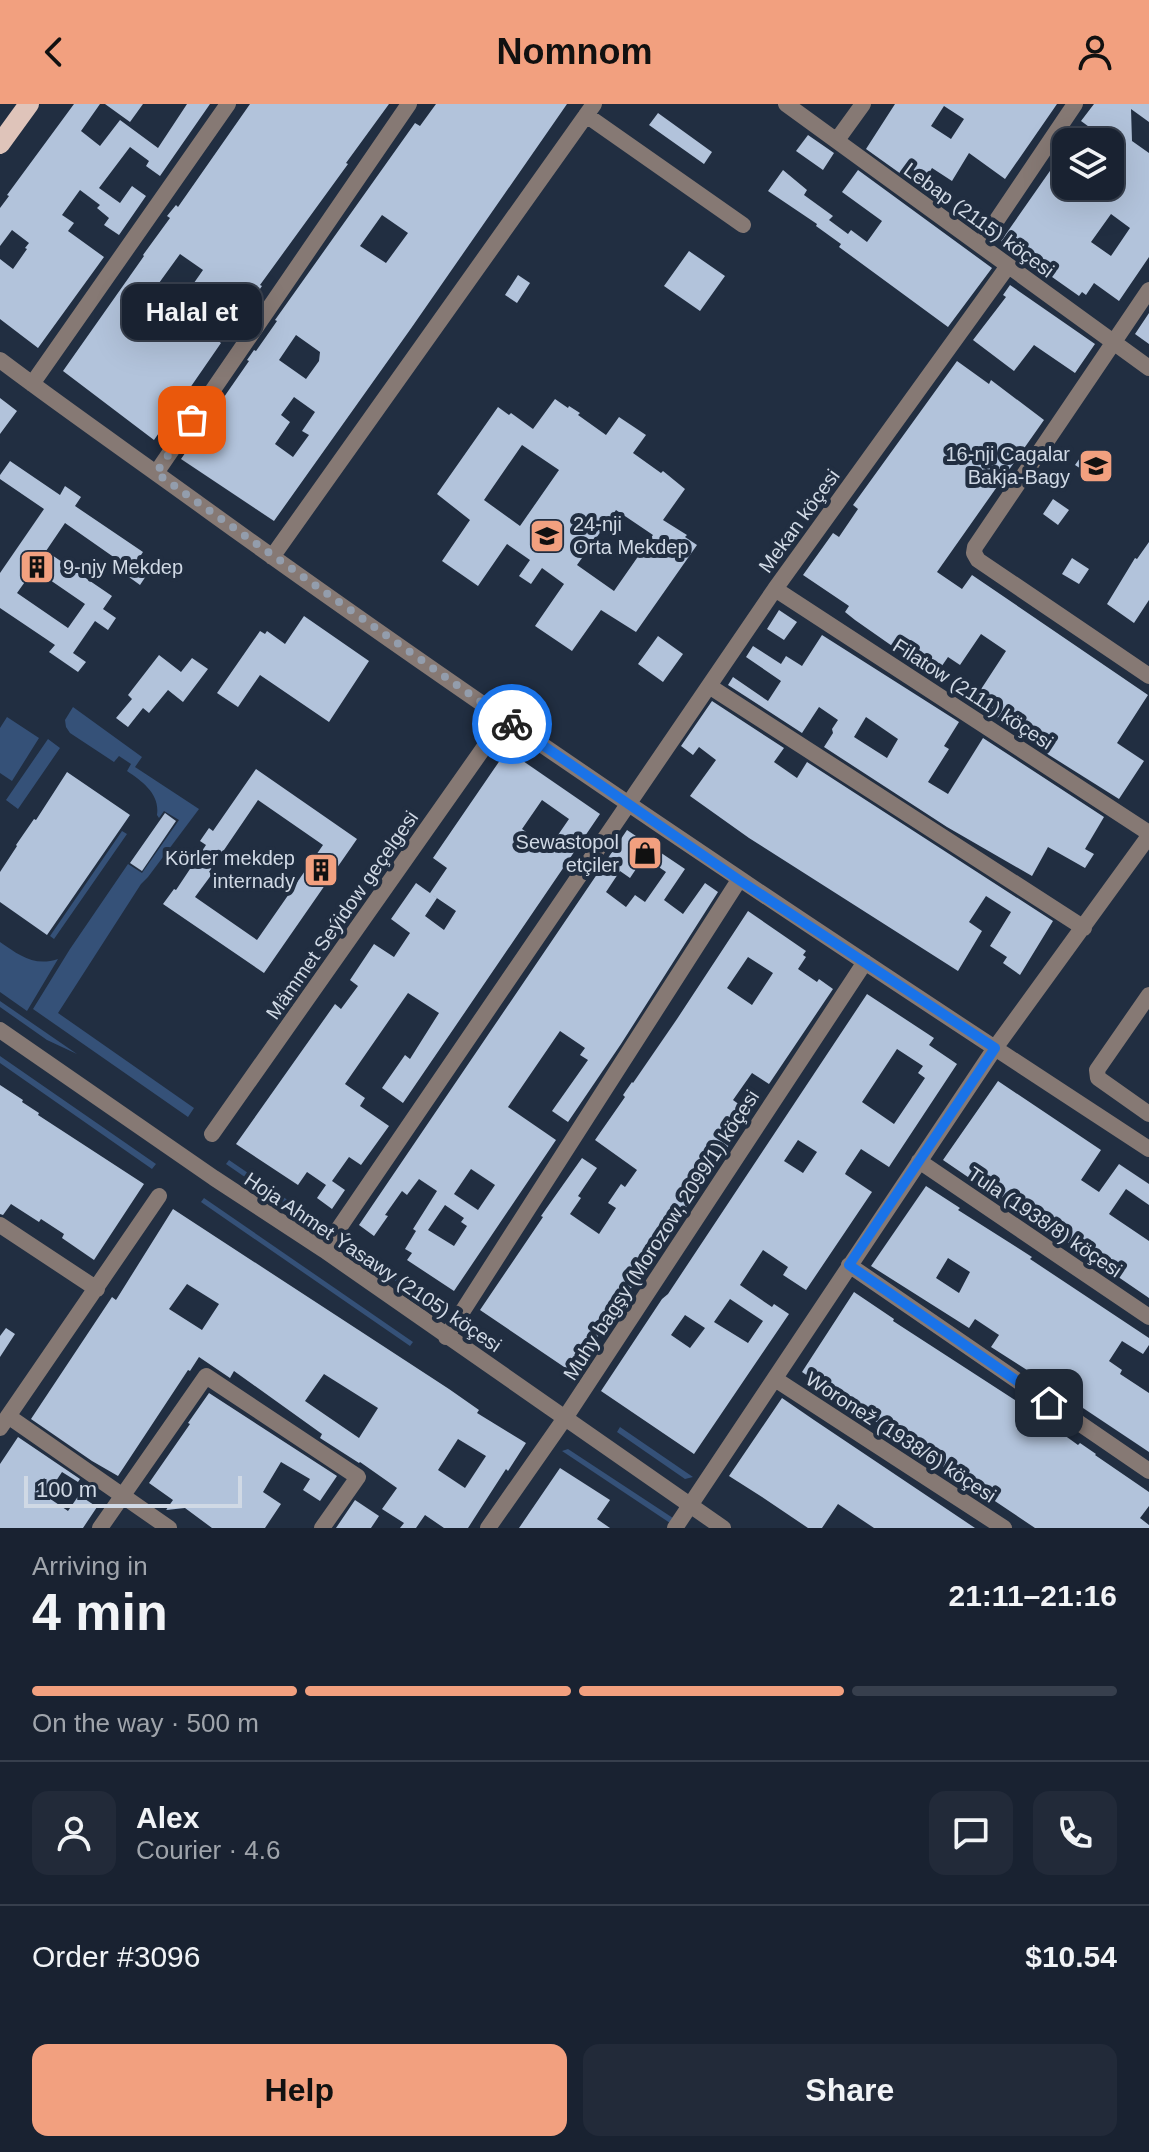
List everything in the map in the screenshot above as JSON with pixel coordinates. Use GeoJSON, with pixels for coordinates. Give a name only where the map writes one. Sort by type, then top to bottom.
{"type":"FeatureCollection","features":[{"type":"Feature","properties":{"kind":"main road"},"geometry":{"type":"LineString","coordinates":[[0,144],[29,104]]}},
{"type":"Feature","properties":{"kind":"street"},"geometry":{"type":"LineString","coordinates":[[32,384],[228,104]]}},
{"type":"Feature","properties":{"kind":"street"},"geometry":{"type":"LineString","coordinates":[[156,473],[409,104]]}},
{"type":"Feature","properties":{"kind":"street","name":"Lebap (2115) köçesi"},"geometry":{"type":"LineString","coordinates":[[786,104],[1149,368]]}},
{"type":"Feature","properties":{"kind":"street"},"geometry":{"type":"LineString","coordinates":[[837,140],[863,104]]}},
{"type":"Feature","properties":{"kind":"street"},"geometry":{"type":"LineString","coordinates":[[980,245],[1075,104]]}},
{"type":"Feature","properties":{"kind":"street"},"geometry":{"type":"LineString","coordinates":[[272,557],[590,110],[743,225]]}},
{"type":"Feature","properties":{"kind":"street","name":"Mekan köçesi"},"geometry":{"type":"LineString","coordinates":[[324,1250],[775,589],[1008,266]]}},
{"type":"Feature","properties":{"kind":"street"},"geometry":{"type":"LineString","coordinates":[[1149,290],[975,547],[974,553],[978,560],[1002,577],[1149,676]]}},
{"type":"Feature","properties":{"kind":"street"},"geometry":{"type":"LineString","coordinates":[[0,360],[272,557],[504,719],[739,880],[1149,1149]]}},
{"type":"Feature","properties":{"kind":"street","name":"Filatow (2111) köçesi"},"geometry":{"type":"LineString","coordinates":[[775,589],[1149,835]]}},
{"type":"Feature","properties":{"kind":"street"},"geometry":{"type":"LineString","coordinates":[[709,686],[1084,928]]}},
{"type":"Feature","properties":{"kind":"street","name":"Mämmet Seýidow geçelgesi"},"geometry":{"type":"LineString","coordinates":[[212,1134],[504,719]]}},
{"type":"Feature","properties":{"kind":"street"},"geometry":{"type":"LineString","coordinates":[[675,1528],[995,1048],[1149,835]]}},
{"type":"Feature","properties":{"kind":"street"},"geometry":{"type":"LineString","coordinates":[[446,1337],[739,880]]}},
{"type":"Feature","properties":{"kind":"street","name":"Muhy bagşy (Morozow, 2099/1) köçesi"},"geometry":{"type":"LineString","coordinates":[[488,1528],[565,1418],[865,962]]}},
{"type":"Feature","properties":{"kind":"street"},"geometry":{"type":"LineString","coordinates":[[1148,1110],[1096,1075],[1149,995]]}},
{"type":"Feature","properties":{"kind":"street","name":"Hoja Ahmet Ýasawy (2105) köçesi"},"geometry":{"type":"LineString","coordinates":[[0,1030],[324,1250],[723,1528]]}},
{"type":"Feature","properties":{"kind":"street","name":"Tula (1938/8) köçesi"},"geometry":{"type":"LineString","coordinates":[[919,1161],[1149,1317]]}},
{"type":"Feature","properties":{"kind":"street"},"geometry":{"type":"LineString","coordinates":[[159,1196],[4,1422],[169,1528]]}},
{"type":"Feature","properties":{"kind":"street"},"geometry":{"type":"LineString","coordinates":[[0,1225],[97,1289]]}},
{"type":"Feature","properties":{"kind":"street"},"geometry":{"type":"LineString","coordinates":[[849,1265],[1149,1471]]}},
{"type":"Feature","properties":{"kind":"street"},"geometry":{"type":"LineString","coordinates":[[100,1528],[206,1376],[358,1477],[322,1528]]}},
{"type":"Feature","properties":{"kind":"street","name":"Woronež (1938/6) köçesi"},"geometry":{"type":"LineString","coordinates":[[775,1379],[1004,1528]]}},
{"type":"Feature","properties":{"kind":"shaded area"},"geometry":{"type":"Polygon","coordinates":[[[73,707],[142,757],[135,767],[199,809],[141,884],[58,1013],[194,1108],[188,1117],[33,1009],[128,864],[142,873],[179,820],[164,811],[159,818],[153,795],[127,771],[131,764],[119,756],[114,762],[70,733],[65,720],[73,707]]]}},
{"type":"Feature","properties":{"kind":"shaded area"},"geometry":{"type":"Polygon","coordinates":[[[7,717],[39,738],[12,781],[0,773],[0,728],[7,717]]]}},
{"type":"Feature","properties":{"kind":"shaded area"},"geometry":{"type":"Polygon","coordinates":[[[48,739],[60,748],[18,809],[6,800],[48,739]]]}},
{"type":"Feature","properties":{"kind":"shaded area"},"geometry":{"type":"Polygon","coordinates":[[[122,831],[127,834],[54,939],[50,936],[122,831]]]}},
{"type":"Feature","properties":{"kind":"shaded area"},"geometry":{"type":"Polygon","coordinates":[[[0,942],[34,961],[58,959],[27,1011],[0,992],[0,942]]]}},
{"type":"Feature","properties":{"kind":"shaded area"},"geometry":{"type":"Polygon","coordinates":[[[0,1001],[77,1054],[47,1040],[0,1007],[0,1001]]]}},
{"type":"Feature","properties":{"kind":"shaded area"},"geometry":{"type":"Polygon","coordinates":[[[0,1056],[156,1164],[152,1169],[0,1063],[0,1056]]]}},
{"type":"Feature","properties":{"kind":"shaded area"},"geometry":{"type":"Polygon","coordinates":[[[229,1160],[327,1227],[324,1232],[226,1164],[229,1160]]]}},
{"type":"Feature","properties":{"kind":"shaded area"},"geometry":{"type":"Polygon","coordinates":[[[204,1198],[413,1342],[410,1346],[201,1202],[204,1198]]]}},
{"type":"Feature","properties":{"kind":"shaded area"},"geometry":{"type":"Polygon","coordinates":[[[345,1239],[448,1309],[440,1311],[347,1248],[345,1239]]]}},
{"type":"Feature","properties":{"kind":"shaded area"},"geometry":{"type":"Polygon","coordinates":[[[620,1427],[693,1477],[685,1479],[617,1432],[620,1427]]]}},
{"type":"Feature","properties":{"kind":"shaded area"},"geometry":{"type":"Polygon","coordinates":[[[568,1449],[676,1520],[673,1525],[562,1451],[568,1449]]]}},
{"type":"Feature","properties":{"kind":"building"},"geometry":{"type":"Polygon","coordinates":[[[74,104],[100,104],[81,131],[100,146],[120,120],[158,148],[187,104],[210,104],[160,176],[146,166],[149,161],[130,147],[99,188],[120,203],[132,186],[146,196],[119,235],[104,225],[109,218],[97,208],[100,205],[80,190],[62,215],[74,223],[68,231],[104,257],[38,348],[0,319],[0,259],[13,269],[29,243],[12,230],[0,246],[0,208],[74,104]]]}},
{"type":"Feature","properties":{"kind":"building"},"geometry":{"type":"Polygon","coordinates":[[[105,104],[143,104],[130,122],[105,104]]]}},
{"type":"Feature","properties":{"kind":"building"},"geometry":{"type":"Polygon","coordinates":[[[250,104],[389,104],[239,319],[201,293],[185,315],[221,343],[154,440],[63,371],[170,218],[167,216],[176,205],[178,207],[250,104]],[[180,254],[159,283],[182,300],[203,270],[180,254]]]}},
{"type":"Feature","properties":{"kind":"building"},"geometry":{"type":"Polygon","coordinates":[[[436,104],[567,104],[274,521],[181,459],[247,360],[415,123],[420,126],[436,104]],[[382,215],[360,246],[386,263],[408,233],[382,215]],[[296,335],[279,360],[306,379],[319,361],[320,352],[296,335]],[[294,397],[281,415],[290,422],[275,444],[293,457],[309,435],[302,431],[315,412],[294,397]]]}},
{"type":"Feature","properties":{"kind":"building"},"geometry":{"type":"Polygon","coordinates":[[[895,104],[1057,104],[1005,179],[969,153],[952,181],[932,168],[926,178],[907,166],[901,174],[866,149],[895,104]],[[944,106],[931,126],[951,139],[964,119],[944,106]]]}},
{"type":"Feature","properties":{"kind":"building"},"geometry":{"type":"Polygon","coordinates":[[[1094,104],[1149,104],[1149,122],[1131,109],[1132,141],[1149,153],[1149,257],[1119,301],[1094,283],[1086,295],[1082,292],[1079,296],[1001,241],[1052,168],[1052,200],[1124,200],[1124,128],[1091,128],[1081,121],[1094,104]],[[1111,214],[1091,242],[1111,256],[1130,228],[1111,214]]]}},
{"type":"Feature","properties":{"kind":"building"},"geometry":{"type":"Polygon","coordinates":[[[658,113],[712,152],[704,164],[649,125],[658,113]]]}},
{"type":"Feature","properties":{"kind":"building"},"geometry":{"type":"Polygon","coordinates":[[[808,135],[834,153],[823,170],[796,151],[808,135]]]}},
{"type":"Feature","properties":{"kind":"building"},"geometry":{"type":"Polygon","coordinates":[[[783,170],[807,190],[804,195],[833,216],[829,220],[848,234],[851,230],[867,242],[882,221],[842,192],[858,170],[992,268],[948,327],[839,247],[841,244],[817,224],[768,191],[783,170]]]}},
{"type":"Feature","properties":{"kind":"building"},"geometry":{"type":"Polygon","coordinates":[[[966,201],[983,213],[975,223],[958,212],[966,201]]]}},
{"type":"Feature","properties":{"kind":"building"},"geometry":{"type":"Polygon","coordinates":[[[689,251],[725,276],[700,311],[664,286],[689,251]]]}},
{"type":"Feature","properties":{"kind":"building"},"geometry":{"type":"Polygon","coordinates":[[[518,275],[530,283],[517,303],[505,295],[518,275]]]}},
{"type":"Feature","properties":{"kind":"building"},"geometry":{"type":"Polygon","coordinates":[[[1010,285],[1095,344],[1075,373],[1034,345],[1014,371],[973,340],[1006,297],[1003,295],[1010,285]]]}},
{"type":"Feature","properties":{"kind":"building"},"geometry":{"type":"Polygon","coordinates":[[[1149,313],[1149,344],[1135,334],[1149,313]]]}},
{"type":"Feature","properties":{"kind":"building"},"geometry":{"type":"Polygon","coordinates":[[[957,361],[989,384],[991,380],[1044,420],[937,572],[962,589],[972,575],[1148,695],[1117,743],[1144,761],[1119,799],[1049,755],[974,700],[1006,651],[981,634],[960,665],[948,657],[935,676],[855,620],[845,612],[849,606],[803,575],[833,533],[839,537],[858,509],[853,505],[957,361]]]}},
{"type":"Feature","properties":{"kind":"building"},"geometry":{"type":"Polygon","coordinates":[[[0,398],[17,411],[0,434],[0,398]]]}},
{"type":"Feature","properties":{"kind":"building"},"geometry":{"type":"Polygon","coordinates":[[[555,399],[580,413],[578,415],[606,435],[619,417],[646,435],[633,453],[685,489],[663,520],[697,545],[636,632],[601,610],[572,651],[535,626],[564,584],[542,568],[531,584],[519,576],[530,560],[507,544],[478,586],[442,561],[470,520],[437,494],[498,407],[533,429],[555,399]],[[522,445],[484,500],[520,526],[559,470],[522,445]],[[616,510],[577,565],[614,591],[653,535],[616,510]]]}},
{"type":"Feature","properties":{"kind":"building"},"geometry":{"type":"Polygon","coordinates":[[[1085,451],[1102,462],[1092,476],[1075,465],[1085,451]]]}},
{"type":"Feature","properties":{"kind":"building","name":"9-njy Mekdep"},"geometry":{"type":"Polygon","coordinates":[[[10,461],[60,495],[65,486],[81,497],[75,506],[143,552],[135,564],[148,573],[140,585],[111,564],[115,558],[65,523],[46,551],[112,596],[103,609],[116,618],[108,630],[95,621],[73,653],[86,662],[78,672],[49,652],[55,645],[0,608],[0,573],[44,509],[0,479],[10,461]],[[34,569],[17,593],[68,628],[85,604],[34,569]]]}},
{"type":"Feature","properties":{"kind":"building"},"geometry":{"type":"Polygon","coordinates":[[[1053,499],[1069,510],[1058,525],[1043,514],[1053,499]]]}},
{"type":"Feature","properties":{"kind":"building"},"geometry":{"type":"Polygon","coordinates":[[[1149,542],[1149,600],[1134,623],[1107,604],[1135,558],[1149,542]]]}},
{"type":"Feature","properties":{"kind":"building"},"geometry":{"type":"Polygon","coordinates":[[[1072,558],[1089,569],[1079,584],[1062,574],[1072,558]]]}},
{"type":"Feature","properties":{"kind":"building"},"geometry":{"type":"Polygon","coordinates":[[[779,610],[797,622],[784,640],[767,629],[779,610]]]}},
{"type":"Feature","properties":{"kind":"building"},"geometry":{"type":"Polygon","coordinates":[[[304,616],[369,661],[329,722],[260,675],[238,707],[217,693],[260,631],[265,634],[267,631],[285,644],[304,616]]]}},
{"type":"Feature","properties":{"kind":"building"},"geometry":{"type":"Polygon","coordinates":[[[822,635],[959,722],[944,746],[949,749],[928,782],[948,794],[983,738],[1104,817],[1085,849],[1094,854],[1085,868],[1048,847],[1032,876],[947,827],[824,747],[838,720],[819,707],[802,733],[728,685],[733,677],[768,701],[781,681],[746,657],[753,646],[781,664],[786,656],[802,666],[822,635]],[[866,717],[854,737],[887,758],[898,739],[866,717]]]}},
{"type":"Feature","properties":{"kind":"building"},"geometry":{"type":"Polygon","coordinates":[[[658,636],[683,654],[663,682],[638,664],[658,636]]]}},
{"type":"Feature","properties":{"kind":"building"},"geometry":{"type":"Polygon","coordinates":[[[159,655],[181,672],[192,658],[208,669],[183,702],[168,690],[149,713],[143,708],[128,727],[116,718],[132,699],[128,695],[159,655]]]}},
{"type":"Feature","properties":{"kind":"building"},"geometry":{"type":"Polygon","coordinates":[[[712,701],[784,748],[774,762],[797,778],[807,762],[1053,921],[1020,975],[1003,963],[1007,957],[990,946],[1011,912],[986,896],[969,922],[982,931],[958,971],[749,838],[690,796],[716,760],[699,747],[693,755],[681,746],[712,701]]]}},
{"type":"Feature","properties":{"kind":"building"},"geometry":{"type":"Polygon","coordinates":[[[507,750],[600,814],[403,1103],[382,1088],[405,1055],[410,1059],[439,1013],[408,993],[345,1084],[365,1098],[360,1106],[389,1126],[361,1165],[349,1157],[332,1181],[345,1190],[332,1209],[317,1198],[326,1185],[307,1172],[298,1185],[236,1144],[335,1004],[341,1009],[358,986],[350,980],[374,944],[394,957],[410,933],[391,919],[416,883],[430,893],[447,868],[433,858],[507,750]],[[542,800],[522,829],[549,848],[569,819],[542,800]],[[437,898],[425,916],[444,930],[456,911],[437,898]]]}},
{"type":"Feature","properties":{"kind":"building","name":"Körler mekdep internady"},"geometry":{"type":"Polygon","coordinates":[[[256,769],[357,839],[264,973],[163,904],[206,845],[200,841],[209,828],[213,831],[256,769]],[[258,800],[195,897],[257,940],[323,845],[258,800]]]}},
{"type":"Feature","properties":{"kind":"building"},"geometry":{"type":"Polygon","coordinates":[[[67,772],[130,815],[47,935],[0,902],[0,872],[67,772]]]}},
{"type":"Feature","properties":{"kind":"building"},"geometry":{"type":"Polygon","coordinates":[[[165,813],[176,821],[142,871],[130,863],[165,813]]]}},
{"type":"Feature","properties":{"kind":"building"},"geometry":{"type":"Polygon","coordinates":[[[627,830],[685,869],[664,900],[683,914],[705,883],[718,892],[568,1122],[552,1111],[588,1060],[580,1055],[585,1048],[560,1031],[508,1107],[556,1140],[454,1291],[407,1260],[412,1253],[405,1249],[416,1231],[413,1229],[437,1191],[419,1179],[407,1195],[402,1191],[374,1236],[359,1225],[627,830]],[[644,857],[630,878],[620,871],[606,892],[626,907],[635,895],[645,902],[666,872],[644,857]],[[471,1169],[454,1194],[478,1210],[495,1185],[471,1169]],[[445,1205],[428,1230],[454,1246],[467,1226],[461,1222],[464,1218],[445,1205]]]}},
{"type":"Feature","properties":{"kind":"building"},"geometry":{"type":"Polygon","coordinates":[[[748,911],[806,951],[803,955],[806,957],[798,969],[833,989],[769,1084],[752,1073],[733,1100],[751,1113],[573,1373],[480,1310],[582,1158],[597,1168],[570,1214],[599,1234],[616,1208],[608,1203],[621,1184],[625,1187],[637,1170],[595,1140],[748,911]],[[748,957],[727,988],[752,1005],[773,973],[748,957]]]}},
{"type":"Feature","properties":{"kind":"building"},"geometry":{"type":"Polygon","coordinates":[[[867,994],[934,1038],[929,1045],[957,1064],[889,1167],[861,1149],[845,1174],[872,1192],[806,1290],[783,1275],[788,1267],[763,1250],[740,1285],[772,1307],[774,1304],[789,1314],[694,1454],[601,1391],[867,994]],[[897,1049],[862,1102],[894,1124],[925,1078],[918,1073],[923,1066],[897,1049]],[[798,1140],[784,1161],[803,1173],[817,1152],[798,1140]],[[730,1299],[714,1322],[748,1343],[763,1321],[730,1299]],[[685,1315],[671,1335],[690,1348],[705,1328],[685,1315]]]}},
{"type":"Feature","properties":{"kind":"building"},"geometry":{"type":"Polygon","coordinates":[[[998,1081],[1101,1150],[1081,1180],[1099,1192],[1119,1164],[1149,1184],[1149,1205],[1126,1189],[1109,1214],[1149,1241],[1149,1298],[943,1160],[998,1081]]]}},
{"type":"Feature","properties":{"kind":"building"},"geometry":{"type":"Polygon","coordinates":[[[0,1085],[23,1100],[38,1115],[144,1184],[94,1260],[62,1238],[64,1234],[11,1204],[3,1215],[0,1214],[0,1085]]]}},
{"type":"Feature","properties":{"kind":"building"},"geometry":{"type":"Polygon","coordinates":[[[926,1186],[960,1208],[958,1210],[1149,1338],[1149,1345],[1143,1354],[1122,1341],[1109,1361],[1122,1370],[1120,1374],[1149,1393],[1149,1452],[991,1347],[999,1335],[975,1319],[969,1328],[871,1266],[926,1186]],[[948,1258],[936,1278],[959,1293],[970,1272],[948,1258]]]}},
{"type":"Feature","properties":{"kind":"building"},"geometry":{"type":"Polygon","coordinates":[[[173,1209],[449,1389],[479,1410],[477,1413],[526,1443],[468,1528],[444,1528],[425,1515],[416,1528],[400,1528],[404,1523],[382,1509],[397,1488],[320,1438],[322,1434],[234,1371],[230,1378],[199,1357],[118,1476],[31,1419],[112,1297],[116,1300],[173,1209]],[[187,1284],[169,1309],[202,1330],[219,1304],[187,1284]],[[324,1374],[305,1401],[359,1438],[378,1408],[324,1374]],[[458,1439],[438,1470],[465,1488],[486,1456],[458,1439]]]}},
{"type":"Feature","properties":{"kind":"building"},"geometry":{"type":"Polygon","coordinates":[[[854,1292],[1149,1492],[1149,1506],[1140,1518],[1149,1528],[1035,1528],[802,1372],[854,1292]]]}},
{"type":"Feature","properties":{"kind":"building"},"geometry":{"type":"Polygon","coordinates":[[[6,1328],[15,1334],[0,1357],[0,1336],[6,1328]]]}},
{"type":"Feature","properties":{"kind":"building"},"geometry":{"type":"Polygon","coordinates":[[[209,1393],[337,1476],[320,1501],[303,1490],[310,1479],[281,1462],[263,1492],[281,1504],[265,1528],[212,1528],[185,1508],[166,1510],[173,1500],[149,1483],[209,1393]]]}},
{"type":"Feature","properties":{"kind":"building"},"geometry":{"type":"Polygon","coordinates":[[[782,1398],[975,1528],[874,1528],[838,1504],[822,1528],[808,1528],[729,1476],[782,1398]]]}},
{"type":"Feature","properties":{"kind":"building"},"geometry":{"type":"Polygon","coordinates":[[[18,1437],[80,1479],[78,1482],[62,1472],[46,1496],[68,1511],[79,1495],[97,1507],[83,1528],[0,1528],[0,1464],[18,1437]]]}},
{"type":"Feature","properties":{"kind":"building"},"geometry":{"type":"Polygon","coordinates":[[[560,1468],[610,1500],[597,1519],[610,1528],[519,1528],[560,1468]]]}},
{"type":"Feature","properties":{"kind":"building"},"geometry":{"type":"Polygon","coordinates":[[[355,1500],[379,1516],[371,1528],[336,1528],[355,1500]]]}},
{"type":"Feature","properties":{"kind":"way so far"},"geometry":{"type":"LineString","coordinates":[[192,420],[156,473],[512,724]]}},
{"type":"Feature","properties":{"kind":"place","name":"Halal et"},"geometry":{"type":"Point","coordinates":[192,420]}},
{"type":"Feature","properties":{"kind":"place","name":"16-nji Cagalar Bakja-Bagy"},"geometry":{"type":"Point","coordinates":[1096,466]}},
{"type":"Feature","properties":{"kind":"place","name":"24-nji Orta Mekdep"},"geometry":{"type":"Point","coordinates":[547,536]}},
{"type":"Feature","properties":{"kind":"place","name":"9-njy Mekdep"},"geometry":{"type":"Point","coordinates":[37,567]}},
{"type":"Feature","properties":{"kind":"place","name":"Sewastopol etçiler"},"geometry":{"type":"Point","coordinates":[645,853]}},
{"type":"Feature","properties":{"kind":"place","name":"Körler mekdep internady"},"geometry":{"type":"Point","coordinates":[321,870]}},
{"type":"Feature","properties":{"kind":"route"},"geometry":{"type":"LineString","coordinates":[[512,724],[739,880],[995,1048],[849,1265],[1049,1403]]}}]}
